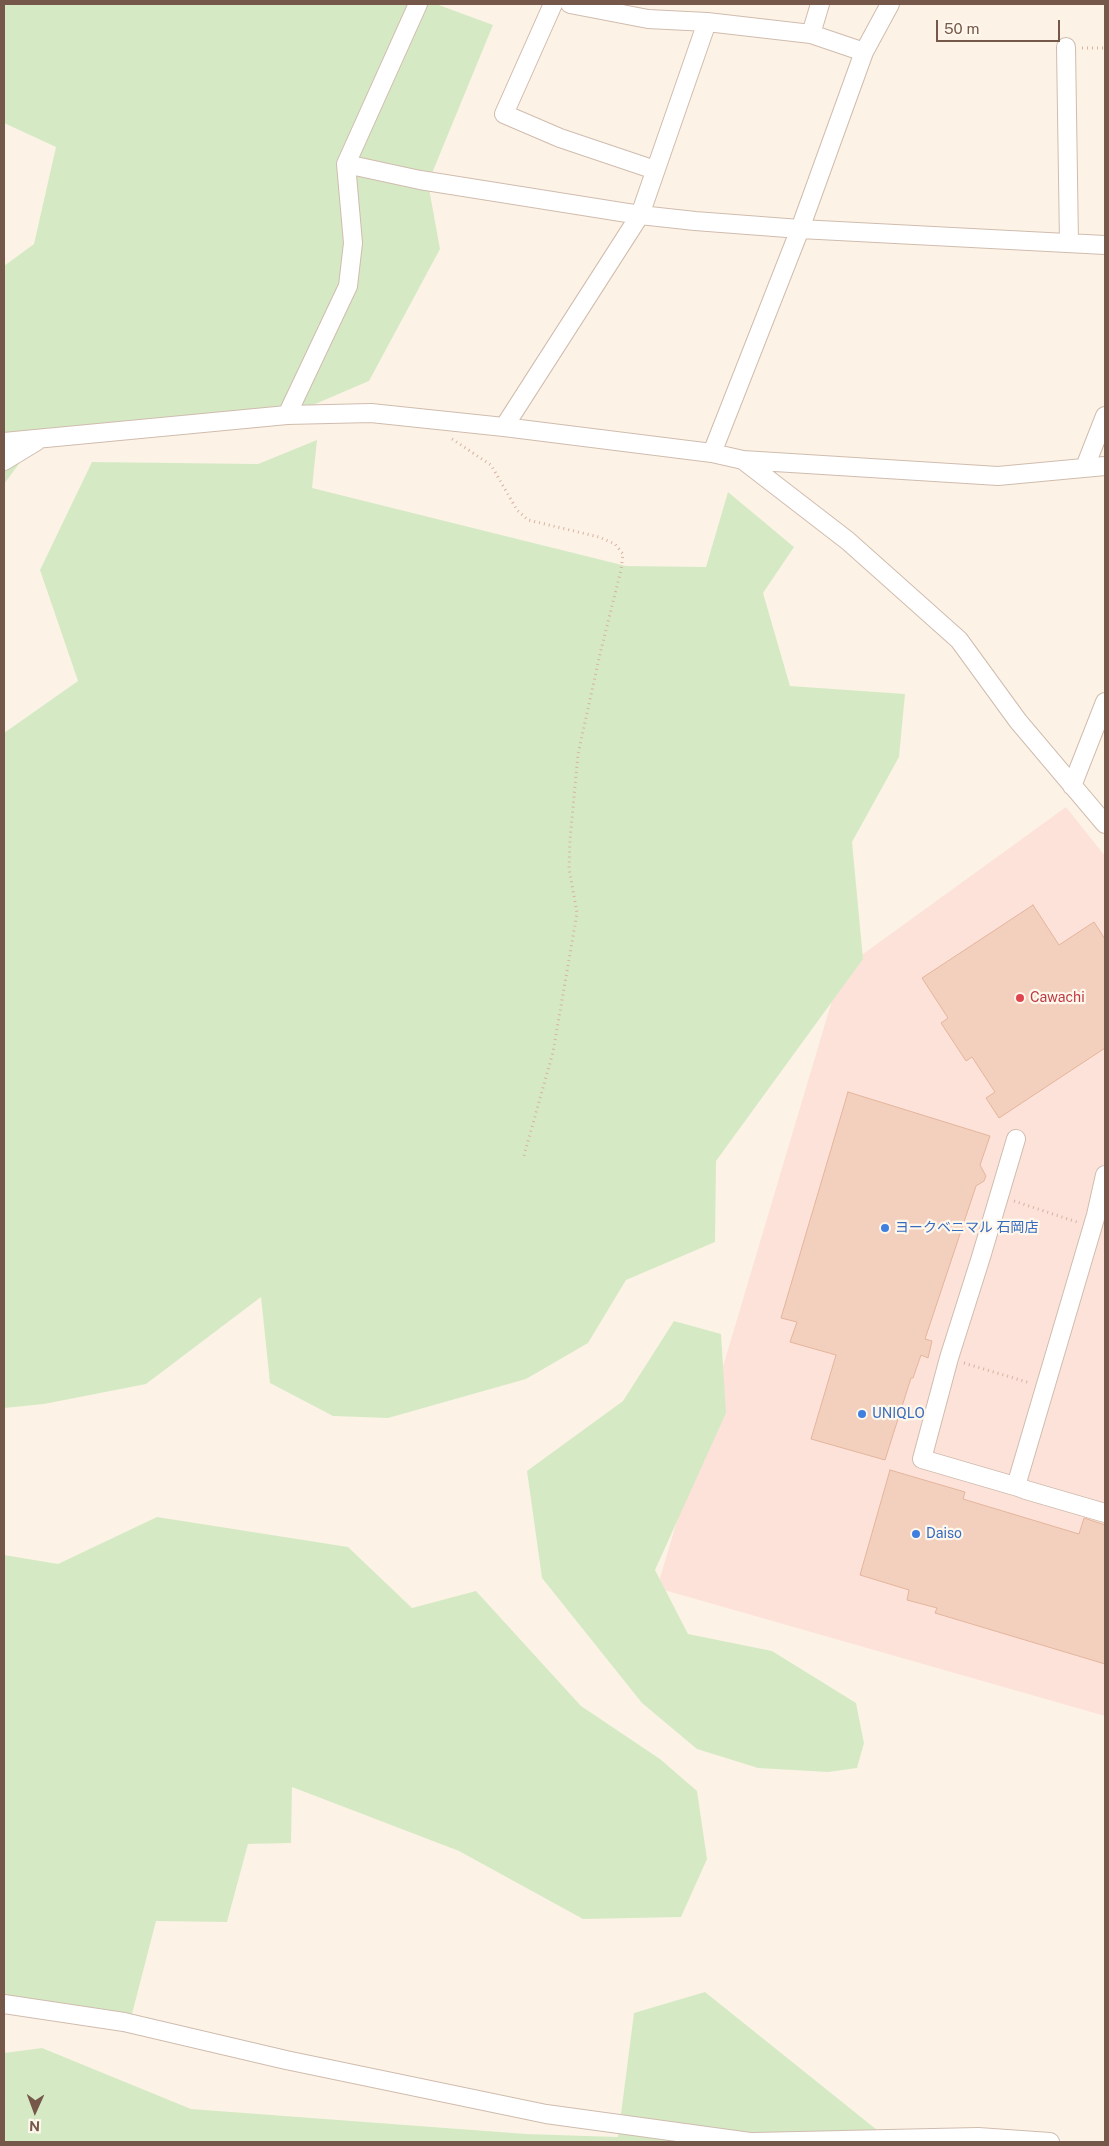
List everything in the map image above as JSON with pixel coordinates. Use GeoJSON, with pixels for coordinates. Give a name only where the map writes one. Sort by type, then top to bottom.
{"type":"FeatureCollection","features":[{"type":"Feature","properties":{"kind":"street"},"geometry":{"type":"LineString","coordinates":[[288,414],[348,286],[353,243],[346,164],[418,4]]}},
{"type":"Feature","properties":{"kind":"street"},"geometry":{"type":"LineString","coordinates":[[553,4],[504,114],[560,138],[655,170]]}},
{"type":"Feature","properties":{"kind":"street"},"geometry":{"type":"LineString","coordinates":[[570,4],[648,19],[707,22],[810,34],[864,52]]}},
{"type":"Feature","properties":{"kind":"street"},"geometry":{"type":"LineString","coordinates":[[810,34],[820,4]]}},
{"type":"Feature","properties":{"kind":"street"},"geometry":{"type":"LineString","coordinates":[[712,454],[800,229],[864,52],[890,4]]}},
{"type":"Feature","properties":{"kind":"street"},"geometry":{"type":"LineString","coordinates":[[504,426],[640,215],[707,22]]}},
{"type":"Feature","properties":{"kind":"street"},"geometry":{"type":"LineString","coordinates":[[1066,47],[1069,243]]}},
{"type":"Feature","properties":{"kind":"street"},"geometry":{"type":"LineString","coordinates":[[346,164],[420,180],[640,215],[800,229],[1105,245]]}},
{"type":"Feature","properties":{"kind":"street"},"geometry":{"type":"LineString","coordinates":[[4,442],[288,414],[371,413],[504,426],[712,454],[743,460],[998,476],[1105,466]]}},
{"type":"Feature","properties":{"kind":"street"},"geometry":{"type":"LineString","coordinates":[[1085,467],[1105,416]]}},
{"type":"Feature","properties":{"kind":"street"},"geometry":{"type":"LineString","coordinates":[[4,462],[42,438]]}},
{"type":"Feature","properties":{"kind":"street"},"geometry":{"type":"LineString","coordinates":[[743,460],[848,541],[959,640],[1018,721],[1105,824]]}},
{"type":"Feature","properties":{"kind":"street"},"geometry":{"type":"LineString","coordinates":[[1072,786],[1105,702]]}},
{"type":"Feature","properties":{"kind":"street"},"geometry":{"type":"LineString","coordinates":[[1016,1139],[949,1358],[922,1459],[1105,1513]]}},
{"type":"Feature","properties":{"kind":"street"},"geometry":{"type":"LineString","coordinates":[[1018,1487],[1018,1479],[1093,1227],[1104,1178]]}},
{"type":"Feature","properties":{"kind":"street"},"geometry":{"type":"LineString","coordinates":[[4,2004],[124,2022],[286,2060],[546,2114],[750,2142]]}},
{"type":"Feature","properties":{"kind":"street"},"geometry":{"type":"LineString","coordinates":[[754,2142],[978,2137],[1050,2142]]}},
{"type":"Feature","properties":{"kind":"path"},"geometry":{"type":"LineString","coordinates":[[1066,47],[1105,48]]}},
{"type":"Feature","properties":{"kind":"path"},"geometry":{"type":"LineString","coordinates":[[443,420],[453,440],[491,465],[517,510],[528,520],[599,537],[615,544],[623,554],[621,570],[578,754],[569,868],[577,913],[553,1052],[523,1159]]}},
{"type":"Feature","properties":{"kind":"path"},"geometry":{"type":"LineString","coordinates":[[998,1196],[1093,1227]]}},
{"type":"Feature","properties":{"kind":"path"},"geometry":{"type":"LineString","coordinates":[[949,1358],[1045,1388]]}},
{"type":"Feature","properties":{"kind":"shaded area"},"geometry":{"type":"Polygon","coordinates":[[[1066,807],[1105,856],[1105,1716],[657,1588],[841,970],[1066,807]]]}},
{"type":"Feature","properties":{"kind":"green space"},"geometry":{"type":"Polygon","coordinates":[[[4,4],[436,4],[493,25],[428,183],[440,249],[369,381],[259,428],[42,433],[4,484],[4,266],[34,244],[56,147],[4,123],[4,4]]]}},
{"type":"Feature","properties":{"kind":"green space"},"geometry":{"type":"Polygon","coordinates":[[[317,440],[312,488],[626,566],[706,567],[728,492],[794,547],[763,593],[790,686],[905,694],[899,757],[852,842],[863,959],[716,1161],[715,1242],[626,1280],[588,1343],[526,1379],[388,1418],[333,1416],[270,1383],[261,1297],[146,1384],[44,1404],[4,1408],[4,733],[78,681],[40,570],[92,462],[258,464],[317,440]]]}},
{"type":"Feature","properties":{"kind":"green space"},"geometry":{"type":"Polygon","coordinates":[[[674,1321],[721,1334],[726,1413],[655,1570],[688,1634],[772,1651],[856,1703],[864,1743],[857,1768],[828,1772],[758,1768],[697,1749],[642,1703],[542,1578],[527,1471],[623,1401],[674,1321]]]}},
{"type":"Feature","properties":{"kind":"green space"},"geometry":{"type":"Polygon","coordinates":[[[157,1517],[348,1547],[412,1608],[476,1591],[581,1706],[660,1759],[697,1791],[707,1859],[681,1917],[583,1919],[459,1851],[292,1787],[291,1843],[248,1844],[227,1922],[156,1921],[132,2014],[4,1996],[4,1555],[58,1564],[157,1517]]]}},
{"type":"Feature","properties":{"kind":"green space"},"geometry":{"type":"Polygon","coordinates":[[[705,1992],[892,2142],[4,2142],[4,2053],[42,2048],[191,2109],[526,2134],[618,2137],[634,2013],[705,1992]]]}},
{"type":"Feature","properties":{"kind":"building","name":"Cawachi"},"geometry":{"type":"Polygon","coordinates":[[[1033,905],[1059,945],[1094,922],[1105,939],[1105,1048],[999,1118],[986,1098],[995,1092],[972,1057],[966,1061],[941,1023],[948,1018],[922,978],[1033,905]]]}},
{"type":"Feature","properties":{"kind":"building","name":"ヨークベニマル 石岡店"},"geometry":{"type":"Polygon","coordinates":[[[848,1092],[990,1136],[980,1165],[986,1176],[984,1181],[976,1186],[925,1339],[932,1341],[928,1358],[921,1355],[913,1378],[911,1378],[885,1460],[811,1439],[836,1355],[790,1342],[797,1322],[781,1318],[848,1092]]]}},
{"type":"Feature","properties":{"kind":"building"},"geometry":{"type":"Polygon","coordinates":[[[890,1470],[965,1492],[963,1499],[1079,1534],[1084,1518],[1105,1525],[1105,1664],[935,1613],[937,1608],[907,1600],[909,1590],[860,1575],[890,1470]]]}},
{"type":"Feature","properties":{"kind":"place","name":"Cawachi"},"geometry":{"type":"Point","coordinates":[1020,998]}},
{"type":"Feature","properties":{"kind":"place","name":"ヨークベニマル 石岡店"},"geometry":{"type":"Point","coordinates":[885,1228]}},
{"type":"Feature","properties":{"kind":"place","name":"UNIQLO"},"geometry":{"type":"Point","coordinates":[862,1414]}},
{"type":"Feature","properties":{"kind":"place","name":"Daiso"},"geometry":{"type":"Point","coordinates":[916,1534]}}]}
